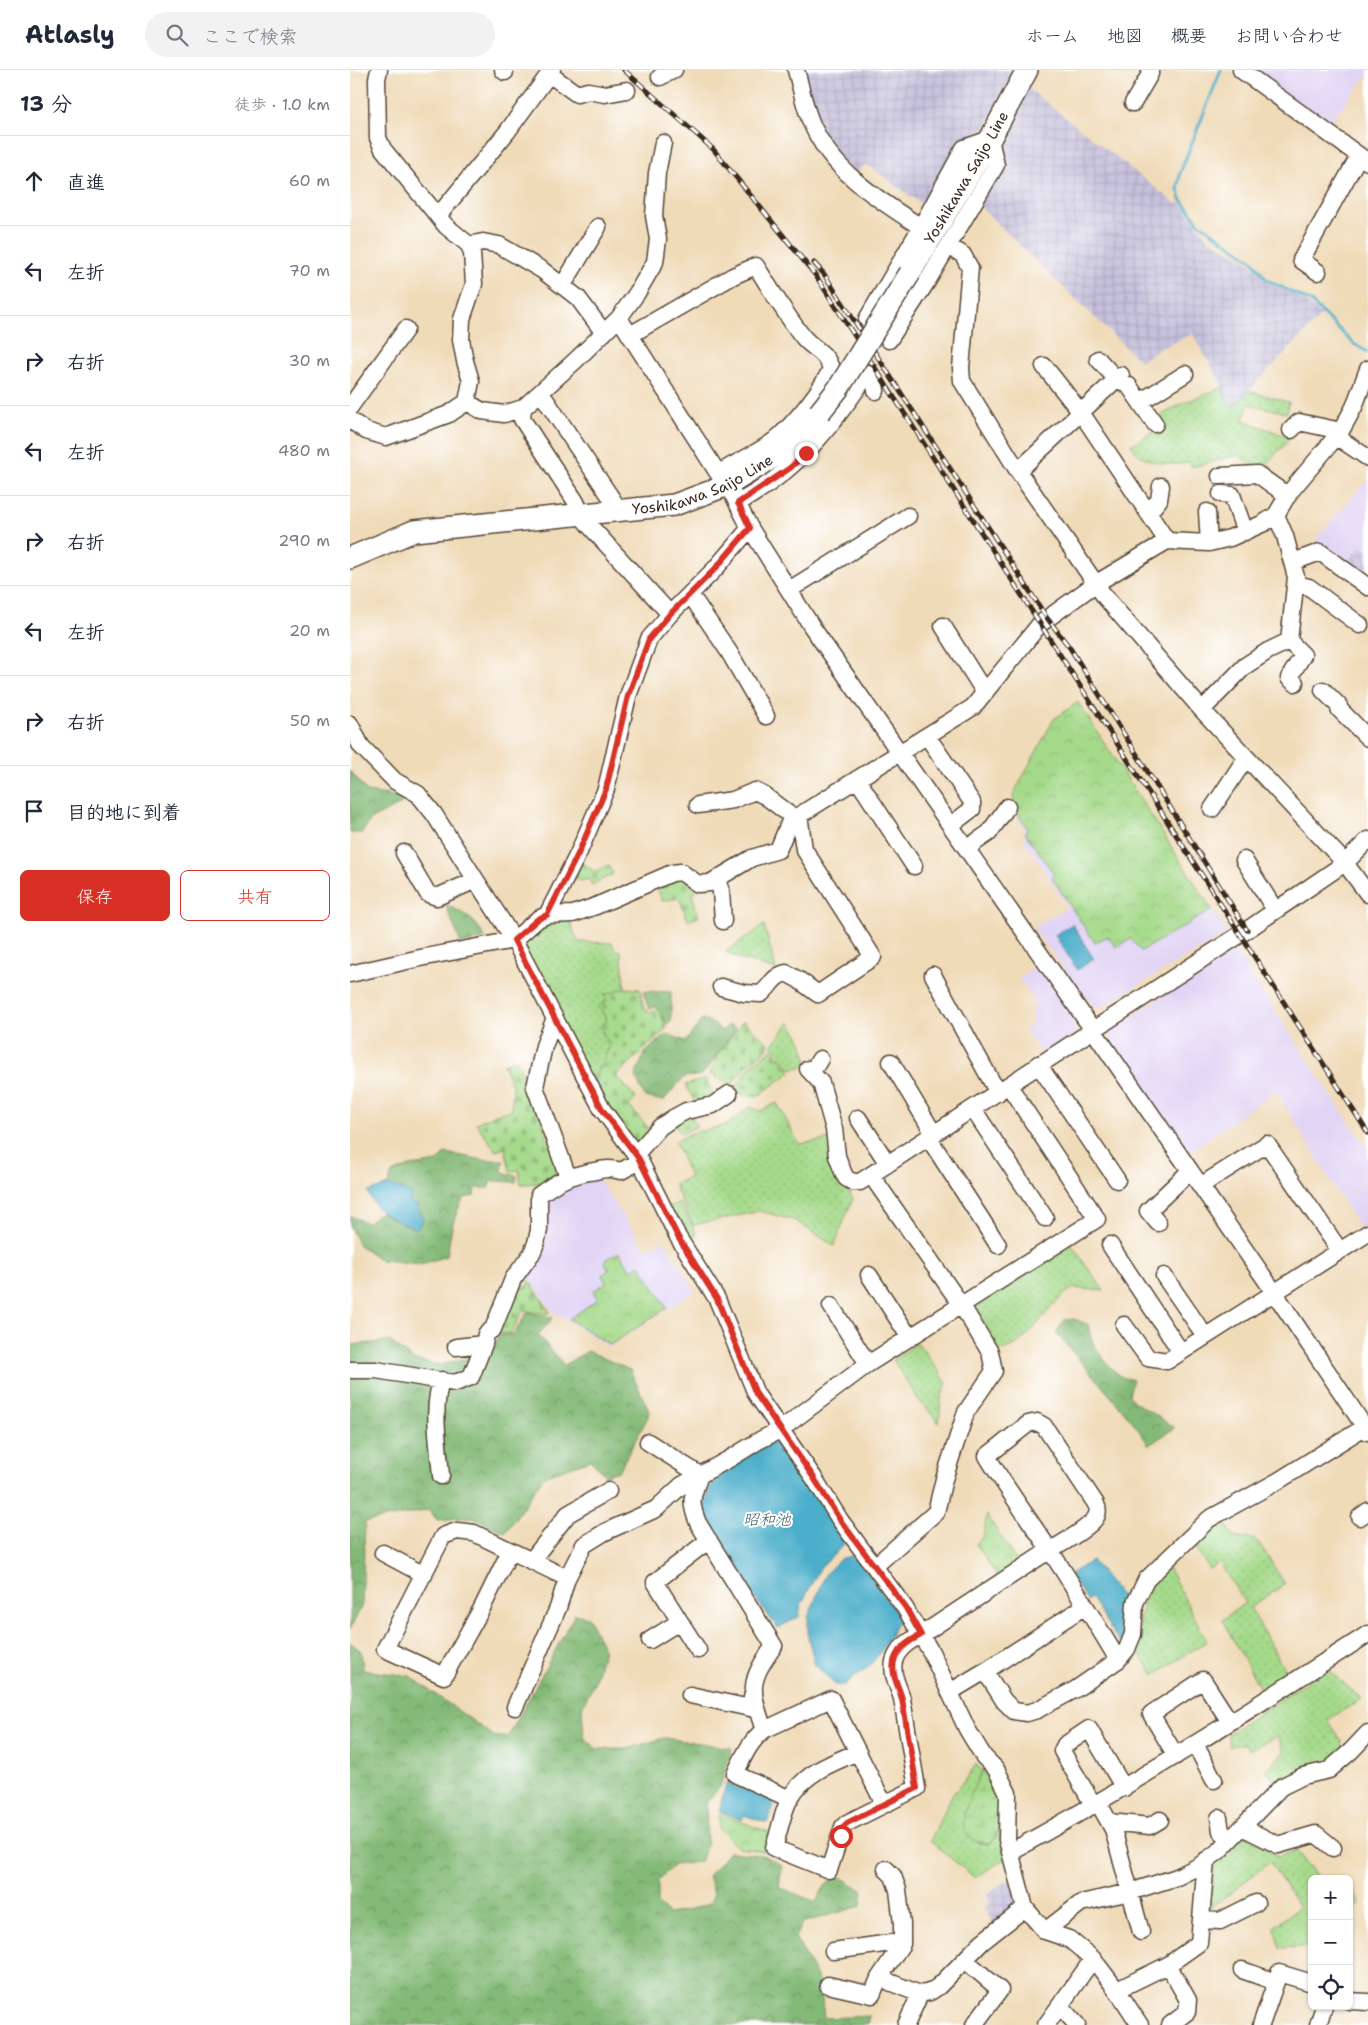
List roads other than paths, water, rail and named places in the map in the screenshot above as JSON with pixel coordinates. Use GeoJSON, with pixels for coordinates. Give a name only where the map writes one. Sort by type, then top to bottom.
{"type":"FeatureCollection","features":[{"type":"Feature","properties":{"kind":"main road","name":"Yoshikawa Saijo Line"},"geometry":{"type":"LineString","coordinates":[[350,558],[414,532],[674,505],[728,487],[780,453],[802,433],[838,389],[990,139],[1027,70]]}},
{"type":"Feature","properties":{"kind":"street"},"geometry":{"type":"LineString","coordinates":[[350,420],[366,431],[386,437],[448,414],[467,402],[471,381],[461,340],[462,319],[474,284],[473,262],[469,245],[446,226],[383,149],[378,138],[377,79],[379,70]]}},
{"type":"Feature","properties":{"kind":"street"},"geometry":{"type":"LineString","coordinates":[[796,70],[811,122],[830,155],[856,181],[884,203],[921,227]]}},
{"type":"Feature","properties":{"kind":"street"},"geometry":{"type":"LineString","coordinates":[[1133,103],[1150,74],[1150,70]]}},
{"type":"Feature","properties":{"kind":"street"},"geometry":{"type":"LineString","coordinates":[[1242,70],[1364,159],[1301,260],[1318,272]]}},
{"type":"Feature","properties":{"kind":"street"},"geometry":{"type":"LineString","coordinates":[[438,216],[507,132],[551,72],[577,94],[588,92],[605,94],[628,90]]}},
{"type":"Feature","properties":{"kind":"street"},"geometry":{"type":"LineString","coordinates":[[867,319],[921,227],[964,148],[990,139],[996,166],[949,246],[889,340]]}},
{"type":"Feature","properties":{"kind":"street"},"geometry":{"type":"LineString","coordinates":[[467,402],[482,411],[504,414],[522,408],[541,393],[619,318],[656,262],[658,239],[654,216],[656,181],[664,143]]}},
{"type":"Feature","properties":{"kind":"street"},"geometry":{"type":"LineString","coordinates":[[563,285],[598,227]]}},
{"type":"Feature","properties":{"kind":"street"},"geometry":{"type":"LineString","coordinates":[[469,245],[483,242],[500,245],[563,285],[583,304],[604,333]]}},
{"type":"Feature","properties":{"kind":"street"},"geometry":{"type":"LineString","coordinates":[[949,246],[963,255],[970,268],[961,368],[962,381],[1018,471],[1095,584],[1202,710],[1345,863],[1368,894]]}},
{"type":"Feature","properties":{"kind":"street"},"geometry":{"type":"LineString","coordinates":[[630,335],[732,276],[756,266],[804,338],[828,359],[831,368],[830,372],[800,413],[728,487]]}},
{"type":"Feature","properties":{"kind":"street"},"geometry":{"type":"LineString","coordinates":[[881,295],[908,312]]}},
{"type":"Feature","properties":{"kind":"street"},"geometry":{"type":"LineString","coordinates":[[619,318],[728,487],[750,528],[812,627],[967,848],[1367,1428],[1278,1481],[1209,1519],[1146,1580],[1135,1603],[1131,1642],[1118,1660],[1076,1689],[1037,1710],[1027,1713],[1014,1711],[1004,1701],[984,1672]]}},
{"type":"Feature","properties":{"kind":"street"},"geometry":{"type":"LineString","coordinates":[[350,408],[406,329]]}},
{"type":"Feature","properties":{"kind":"street"},"geometry":{"type":"LineString","coordinates":[[1098,359],[1129,386],[1155,424]]}},
{"type":"Feature","properties":{"kind":"street"},"geometry":{"type":"LineString","coordinates":[[1044,366],[1082,414],[1168,541]]}},
{"type":"Feature","properties":{"kind":"street"},"geometry":{"type":"LineString","coordinates":[[350,974],[514,940],[538,919],[547,915],[573,914],[681,872],[698,884],[710,883],[752,858],[778,850],[790,821],[973,707],[1040,624],[1095,584],[1168,541],[1209,543],[1230,538],[1264,524],[1276,515],[1288,496],[1339,434],[1354,407],[1368,369]]}},
{"type":"Feature","properties":{"kind":"street"},"geometry":{"type":"LineString","coordinates":[[830,372],[857,389]]}},
{"type":"Feature","properties":{"kind":"street"},"geometry":{"type":"LineString","coordinates":[[728,487],[784,473],[806,453],[838,417],[868,373],[876,384],[876,391]]}},
{"type":"Feature","properties":{"kind":"street"},"geometry":{"type":"LineString","coordinates":[[1140,402],[1185,374]]}},
{"type":"Feature","properties":{"kind":"street"},"geometry":{"type":"LineString","coordinates":[[1018,471],[1119,378]]}},
{"type":"Feature","properties":{"kind":"street"},"geometry":{"type":"LineString","coordinates":[[541,393],[620,511]]}},
{"type":"Feature","properties":{"kind":"street"},"geometry":{"type":"LineString","coordinates":[[522,408],[522,419],[576,502],[581,515],[670,614]]}},
{"type":"Feature","properties":{"kind":"street"},"geometry":{"type":"LineString","coordinates":[[1291,430],[1299,422],[1339,434],[1368,458]]}},
{"type":"Feature","properties":{"kind":"street"},"geometry":{"type":"LineString","coordinates":[[1220,476],[1257,474],[1288,496]]}},
{"type":"Feature","properties":{"kind":"street"},"geometry":{"type":"LineString","coordinates":[[1148,513],[1159,500],[1161,486]]}},
{"type":"Feature","properties":{"kind":"street"},"geometry":{"type":"LineString","coordinates":[[1221,494],[1232,495],[1245,532]]}},
{"type":"Feature","properties":{"kind":"street"},"geometry":{"type":"LineString","coordinates":[[1207,512],[1209,543]]}},
{"type":"Feature","properties":{"kind":"street"},"geometry":{"type":"LineString","coordinates":[[1276,515],[1286,536],[1296,577],[1289,641]]}},
{"type":"Feature","properties":{"kind":"street"},"geometry":{"type":"LineString","coordinates":[[789,590],[908,516]]}},
{"type":"Feature","properties":{"kind":"street"},"geometry":{"type":"LineString","coordinates":[[547,915],[578,854],[606,789],[628,696],[649,639],[670,614],[715,569],[750,528]]}},
{"type":"Feature","properties":{"kind":"street"},"geometry":{"type":"LineString","coordinates":[[1293,562],[1320,552],[1368,587]]}},
{"type":"Feature","properties":{"kind":"street"},"geometry":{"type":"LineString","coordinates":[[1296,584],[1309,587],[1360,626]]}},
{"type":"Feature","properties":{"kind":"street"},"geometry":{"type":"LineString","coordinates":[[690,594],[729,652],[766,716]]}},
{"type":"Feature","properties":{"kind":"street"},"geometry":{"type":"LineString","coordinates":[[943,626],[985,693]]}},
{"type":"Feature","properties":{"kind":"street"},"geometry":{"type":"LineString","coordinates":[[1202,710],[1245,666],[1268,651],[1289,641]]}},
{"type":"Feature","properties":{"kind":"street"},"geometry":{"type":"LineString","coordinates":[[1289,641],[1303,655],[1289,678],[1295,683]]}},
{"type":"Feature","properties":{"kind":"street"},"geometry":{"type":"LineString","coordinates":[[1324,690],[1339,706],[1340,710],[1368,738]]}},
{"type":"Feature","properties":{"kind":"street"},"geometry":{"type":"LineString","coordinates":[[350,724],[361,746],[395,781],[418,794],[434,814],[514,940],[602,1109],[638,1158],[678,1237],[717,1299],[756,1394],[814,1478],[840,1520],[906,1608],[967,1729],[984,1757],[996,1768],[1008,1793],[1007,1840],[1025,1908],[1045,1931],[1069,1939],[1093,1959],[1117,1990],[1140,2025]]}},
{"type":"Feature","properties":{"kind":"street"},"geometry":{"type":"LineString","coordinates":[[927,736],[972,802],[972,809],[950,825]]}},
{"type":"Feature","properties":{"kind":"street"},"geometry":{"type":"LineString","coordinates":[[1212,809],[1246,758]]}},
{"type":"Feature","properties":{"kind":"street"},"geometry":{"type":"LineString","coordinates":[[858,779],[914,866]]}},
{"type":"Feature","properties":{"kind":"street"},"geometry":{"type":"LineString","coordinates":[[698,805],[733,800],[755,792],[796,817],[804,849],[873,957],[818,994],[786,973],[779,974],[773,979],[761,994],[744,993],[721,987]]}},
{"type":"Feature","properties":{"kind":"street"},"geometry":{"type":"LineString","coordinates":[[967,848],[989,833],[1007,807]]}},
{"type":"Feature","properties":{"kind":"street"},"geometry":{"type":"LineString","coordinates":[[813,1067],[821,1083],[834,1129],[837,1156],[843,1172],[846,1178],[853,1182],[860,1182],[1276,910],[1345,863],[1368,840]]}},
{"type":"Feature","properties":{"kind":"street"},"geometry":{"type":"LineString","coordinates":[[404,853],[428,894],[437,897],[476,880]]}},
{"type":"Feature","properties":{"kind":"street"},"geometry":{"type":"LineString","coordinates":[[1244,860],[1276,910]]}},
{"type":"Feature","properties":{"kind":"street"},"geometry":{"type":"LineString","coordinates":[[717,880],[721,891],[723,921]]}},
{"type":"Feature","properties":{"kind":"street"},"geometry":{"type":"LineString","coordinates":[[516,1707],[558,1608],[567,1578],[584,1545],[605,1532],[656,1509],[682,1485],[780,1430],[868,1364],[1097,1219],[1003,1090],[934,975]]}},
{"type":"Feature","properties":{"kind":"street"},"geometry":{"type":"LineString","coordinates":[[555,1018],[544,1046],[535,1086],[568,1177]]}},
{"type":"Feature","properties":{"kind":"street"},"geometry":{"type":"LineString","coordinates":[[891,1062],[931,1136],[998,1245]]}},
{"type":"Feature","properties":{"kind":"street"},"geometry":{"type":"LineString","coordinates":[[1038,1064],[1117,1180]]}},
{"type":"Feature","properties":{"kind":"street"},"geometry":{"type":"LineString","coordinates":[[350,1370],[376,1370],[454,1382],[470,1377],[484,1344],[486,1334],[493,1329],[512,1279],[532,1253],[539,1230],[539,1195],[568,1177],[609,1168],[621,1171],[638,1158],[660,1127],[686,1111],[713,1105],[730,1094]]}},
{"type":"Feature","properties":{"kind":"street"},"geometry":{"type":"LineString","coordinates":[[973,1109],[1045,1218]]}},
{"type":"Feature","properties":{"kind":"street"},"geometry":{"type":"LineString","coordinates":[[858,1118],[888,1164]]}},
{"type":"Feature","properties":{"kind":"street"},"geometry":{"type":"LineString","coordinates":[[1200,1186],[1268,1144],[1340,1250]]}},
{"type":"Feature","properties":{"kind":"street"},"geometry":{"type":"LineString","coordinates":[[1158,1223],[1148,1211],[1190,1171]]}},
{"type":"Feature","properties":{"kind":"street"},"geometry":{"type":"LineString","coordinates":[[871,1175],[962,1306],[990,1352],[994,1371],[966,1412],[944,1479],[936,1512],[874,1566]]}},
{"type":"Feature","properties":{"kind":"street"},"geometry":{"type":"LineString","coordinates":[[1124,1325],[1148,1358],[1167,1361],[1368,1233]]}},
{"type":"Feature","properties":{"kind":"street"},"geometry":{"type":"LineString","coordinates":[[1110,1245],[1181,1352]]}},
{"type":"Feature","properties":{"kind":"street"},"geometry":{"type":"LineString","coordinates":[[869,1275],[910,1338]]}},
{"type":"Feature","properties":{"kind":"street"},"geometry":{"type":"LineString","coordinates":[[1164,1276],[1205,1336]]}},
{"type":"Feature","properties":{"kind":"street"},"geometry":{"type":"LineString","coordinates":[[831,1306],[868,1364]]}},
{"type":"Feature","properties":{"kind":"street"},"geometry":{"type":"LineString","coordinates":[[456,1347],[484,1344]]}},
{"type":"Feature","properties":{"kind":"street"},"geometry":{"type":"LineString","coordinates":[[441,1476],[437,1414],[442,1380]]}},
{"type":"Feature","properties":{"kind":"street"},"geometry":{"type":"LineString","coordinates":[[858,1752],[820,1769],[804,1781],[790,1799],[774,1848],[828,1870],[843,1827],[847,1823],[917,1788],[901,1696],[893,1670],[900,1650],[908,1642],[921,1635],[1050,1550],[1094,1521],[1098,1515],[1098,1509],[1044,1426],[1037,1422],[1028,1424],[986,1456],[1050,1550],[1118,1660]]}},
{"type":"Feature","properties":{"kind":"street"},"geometry":{"type":"LineString","coordinates":[[648,1442],[700,1475]]}},
{"type":"Feature","properties":{"kind":"street"},"geometry":{"type":"LineString","coordinates":[[700,1475],[691,1507],[698,1523],[774,1646],[758,1668],[753,1683],[756,1708],[764,1730]]}},
{"type":"Feature","properties":{"kind":"street"},"geometry":{"type":"LineString","coordinates":[[531,1561],[568,1514],[608,1491]]}},
{"type":"Feature","properties":{"kind":"street"},"geometry":{"type":"LineString","coordinates":[[510,1551],[482,1608],[444,1676],[386,1648],[443,1536],[457,1532],[474,1533],[567,1578]]}},
{"type":"Feature","properties":{"kind":"street"},"geometry":{"type":"LineString","coordinates":[[698,1650],[654,1582],[709,1540]]}},
{"type":"Feature","properties":{"kind":"street"},"geometry":{"type":"LineString","coordinates":[[383,1554],[424,1575]]}},
{"type":"Feature","properties":{"kind":"street"},"geometry":{"type":"LineString","coordinates":[[950,1692],[1085,1606]]}},
{"type":"Feature","properties":{"kind":"street"},"geometry":{"type":"LineString","coordinates":[[650,1640],[679,1622]]}},
{"type":"Feature","properties":{"kind":"street"},"geometry":{"type":"LineString","coordinates":[[1010,1852],[1124,1788],[1368,1634]]}},
{"type":"Feature","properties":{"kind":"street"},"geometry":{"type":"LineString","coordinates":[[1176,1756],[1151,1714],[1203,1680],[1230,1722]]}},
{"type":"Feature","properties":{"kind":"street"},"geometry":{"type":"LineString","coordinates":[[690,1695],[750,1708],[754,1689]]}},
{"type":"Feature","properties":{"kind":"street"},"geometry":{"type":"LineString","coordinates":[[790,1799],[735,1774],[750,1744],[764,1730],[831,1699],[884,1804]]}},
{"type":"Feature","properties":{"kind":"street"},"geometry":{"type":"LineString","coordinates":[[1124,1788],[1089,1729],[1066,1745],[1062,1751],[1113,1829],[1141,1932]]}},
{"type":"Feature","properties":{"kind":"street"},"geometry":{"type":"LineString","coordinates":[[1045,1931],[1081,1903],[1130,1892],[1177,1877],[1206,1860],[1230,1839],[1281,1787],[1303,1776],[1328,1770],[1351,1751],[1368,1733]]}},
{"type":"Feature","properties":{"kind":"street"},"geometry":{"type":"LineString","coordinates":[[1195,1744],[1214,1780]]}},
{"type":"Feature","properties":{"kind":"street"},"geometry":{"type":"LineString","coordinates":[[1219,1818],[1221,1831],[1230,1839]]}},
{"type":"Feature","properties":{"kind":"street"},"geometry":{"type":"LineString","coordinates":[[1109,1822],[1150,1826],[1160,1820]]}},
{"type":"Feature","properties":{"kind":"street"},"geometry":{"type":"LineString","coordinates":[[1242,1827],[1278,1845],[1316,1834],[1333,1848]]}},
{"type":"Feature","properties":{"kind":"street"},"geometry":{"type":"LineString","coordinates":[[1117,1990],[1168,1965],[1199,1943],[1206,1860]]}},
{"type":"Feature","properties":{"kind":"street"},"geometry":{"type":"LineString","coordinates":[[828,1985],[872,1995],[879,1978],[902,1944],[898,1890],[894,1876],[886,1869]]}},
{"type":"Feature","properties":{"kind":"street"},"geometry":{"type":"LineString","coordinates":[[1201,1920],[1220,1921],[1256,1903]]}},
{"type":"Feature","properties":{"kind":"street"},"geometry":{"type":"LineString","coordinates":[[879,1978],[920,1994],[930,1992],[982,1942],[1025,1908]]}},
{"type":"Feature","properties":{"kind":"street"},"geometry":{"type":"LineString","coordinates":[[833,1951],[891,1943],[902,1944]]}},
{"type":"Feature","properties":{"kind":"street"},"geometry":{"type":"LineString","coordinates":[[1046,2025],[1093,1959]]}},
{"type":"Feature","properties":{"kind":"street"},"geometry":{"type":"LineString","coordinates":[[964,1960],[1000,1990],[974,2025]]}},
{"type":"Feature","properties":{"kind":"street"},"geometry":{"type":"LineString","coordinates":[[1168,1965],[1188,2000],[1187,2012],[1170,2025]]}},
{"type":"Feature","properties":{"kind":"street"},"geometry":{"type":"LineString","coordinates":[[1242,1970],[1276,1982]]}},
{"type":"Feature","properties":{"kind":"street"},"geometry":{"type":"LineString","coordinates":[[1261,2025],[1279,1973],[1308,1982]]}},
{"type":"Feature","properties":{"kind":"street"},"geometry":{"type":"LineString","coordinates":[[906,2025],[920,1994]]}},
{"type":"Feature","properties":{"kind":"street"},"geometry":{"type":"LineString","coordinates":[[1353,2002],[1368,2002]]}},
{"type":"Feature","properties":{"kind":"street"},"geometry":{"type":"LineString","coordinates":[[1060,2006],[1077,2025]]}},
{"type":"Feature","properties":{"kind":"street"},"geometry":{"type":"LineString","coordinates":[[1318,2025],[1323,2010]]}},
{"type":"Feature","properties":{"kind":"water"},"geometry":{"type":"Polygon","coordinates":[[[1072,924],[1094,959],[1077,970],[1055,935],[1072,924]]]}},
{"type":"Feature","properties":{"kind":"water"},"geometry":{"type":"Polygon","coordinates":[[[388,1185],[412,1193],[410,1202],[418,1206],[418,1213],[423,1215],[422,1223],[416,1229],[387,1215],[371,1200],[368,1192],[388,1185]]]}},
{"type":"Feature","properties":{"kind":"water","name":"昭和池"},"geometry":{"type":"Polygon","coordinates":[[[781,1437],[846,1542],[819,1570],[801,1605],[799,1617],[778,1628],[741,1581],[708,1527],[704,1504],[711,1486],[735,1462],[781,1437]]]}},
{"type":"Feature","properties":{"kind":"water"},"geometry":{"type":"Polygon","coordinates":[[[855,1555],[900,1618],[880,1652],[868,1667],[852,1677],[851,1681],[844,1685],[835,1685],[815,1665],[808,1637],[808,1617],[826,1573],[840,1559],[855,1555]]]}},
{"type":"Feature","properties":{"kind":"water"},"geometry":{"type":"Polygon","coordinates":[[[1092,1560],[1128,1604],[1125,1616],[1126,1638],[1119,1642],[1091,1598],[1087,1601],[1070,1574],[1092,1560]]]}},
{"type":"Feature","properties":{"kind":"water"},"geometry":{"type":"Polygon","coordinates":[[[726,1783],[776,1800],[767,1823],[744,1815],[742,1820],[719,1811],[726,1783]]]}},
{"type":"Feature","properties":{"kind":"waterway"},"geometry":{"type":"LineString","coordinates":[[1221,70],[1180,173],[1178,189],[1181,199],[1199,223],[1252,260],[1267,280],[1310,301],[1354,344],[1368,352]]}},
{"type":"Feature","properties":{"kind":"railway"},"geometry":{"type":"LineString","coordinates":[[624,70],[713,149],[816,276],[1368,1133]]}},
{"type":"Feature","properties":{"kind":"railway"},"geometry":{"type":"LineString","coordinates":[[814,263],[824,274],[1047,618],[1070,648],[1247,930]]}}]}
